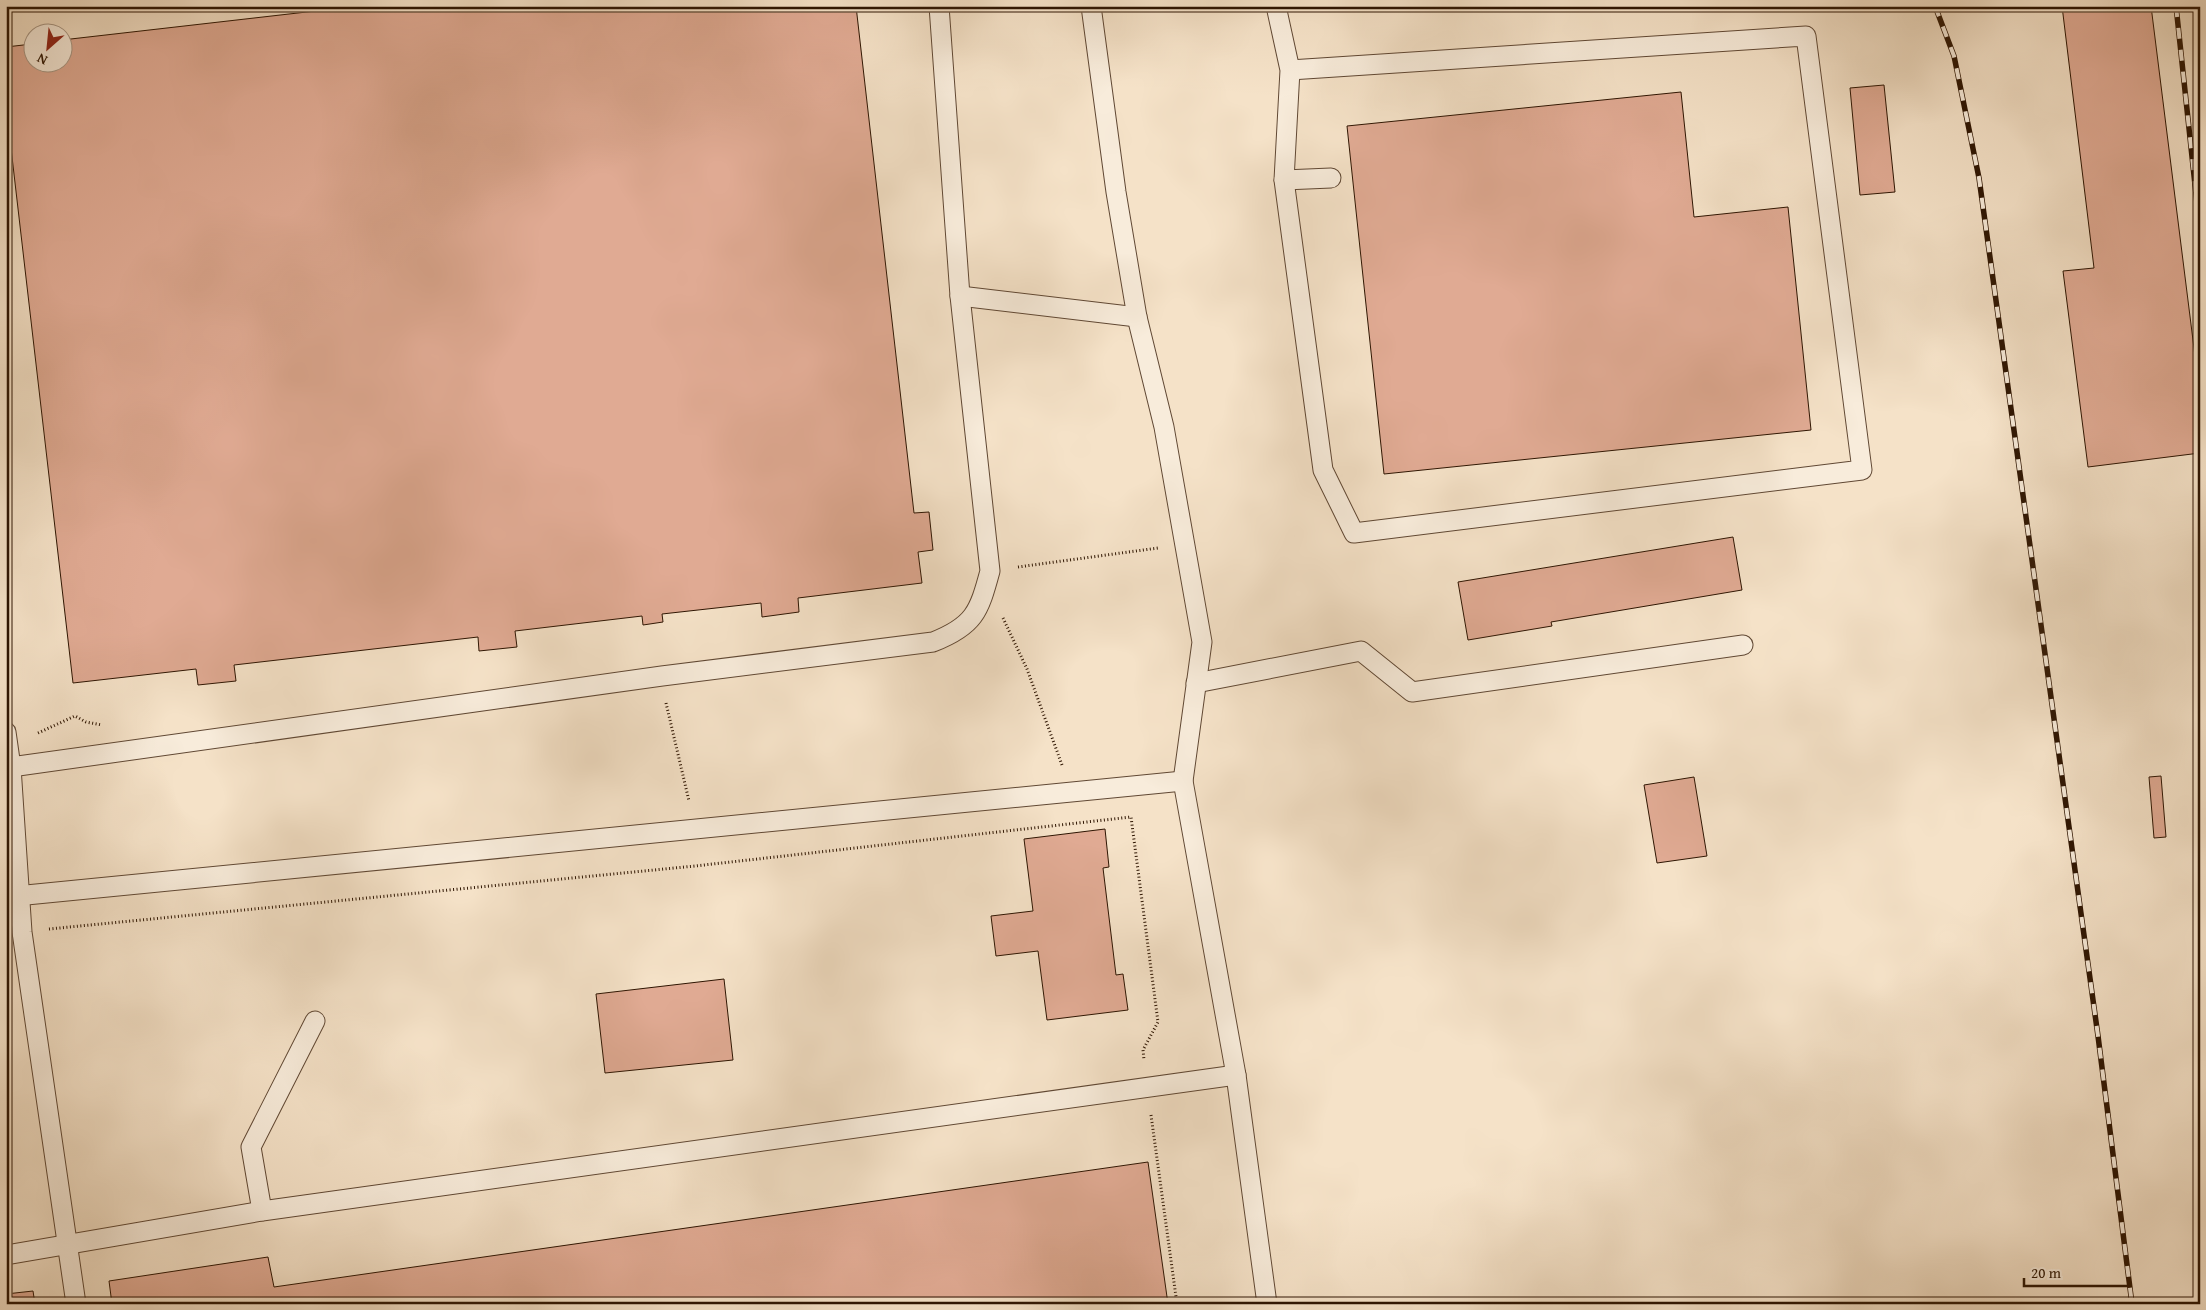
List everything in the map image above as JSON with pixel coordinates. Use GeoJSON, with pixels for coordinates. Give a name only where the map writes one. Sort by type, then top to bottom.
{"type":"FeatureCollection","features":[{"type":"Feature","properties":{"kind":"lane"},"geometry":{"type":"LineString","coordinates":[[12,767],[662,676],[934,642],[953,635],[967,625],[980,602],[990,571],[960,296],[939,6]]}},
{"type":"Feature","properties":{"kind":"lane"},"geometry":{"type":"LineString","coordinates":[[1091,6],[1116,192],[1137,317],[1164,427],[1202,642],[1183,781],[1236,1075],[1267,1304]]}},
{"type":"Feature","properties":{"kind":"lane"},"geometry":{"type":"LineString","coordinates":[[1276,6],[1290,70],[1284,180],[1323,470],[1354,533],[1862,470],[1806,36],[1290,70]]}},
{"type":"Feature","properties":{"kind":"lane"},"geometry":{"type":"LineString","coordinates":[[1284,180],[1331,178]]}},
{"type":"Feature","properties":{"kind":"lane"},"geometry":{"type":"LineString","coordinates":[[960,296],[1137,317]]}},
{"type":"Feature","properties":{"kind":"lane"},"geometry":{"type":"LineString","coordinates":[[1196,683],[1361,651],[1412,692],[1743,646]]}},
{"type":"Feature","properties":{"kind":"lane"},"geometry":{"type":"LineString","coordinates":[[6,732],[12,767],[13,896],[22,932],[76,1304]]}},
{"type":"Feature","properties":{"kind":"lane"},"geometry":{"type":"LineString","coordinates":[[13,896],[1183,781]]}},
{"type":"Feature","properties":{"kind":"lane"},"geometry":{"type":"LineString","coordinates":[[262,1211],[251,1147],[315,1021]]}},
{"type":"Feature","properties":{"kind":"lane"},"geometry":{"type":"LineString","coordinates":[[6,1255],[66,1243],[262,1211],[1236,1075]]}},
{"type":"Feature","properties":{"kind":"path"},"geometry":{"type":"LineString","coordinates":[[990,571],[1185,545]]}},
{"type":"Feature","properties":{"kind":"path"},"geometry":{"type":"LineString","coordinates":[[662,676],[663,691],[688,800],[695,866]]}},
{"type":"Feature","properties":{"kind":"path"},"geometry":{"type":"LineString","coordinates":[[22,932],[695,866],[1131,817],[1158,1022],[1142,1050],[1177,1304]]}},
{"type":"Feature","properties":{"kind":"building"},"geometry":{"type":"Polygon","coordinates":[[[359,6],[856,6],[914,513],[929,512],[933,550],[918,552],[922,583],[798,598],[799,612],[762,617],[761,603],[662,614],[663,622],[643,625],[642,616],[515,631],[517,647],[479,651],[478,637],[234,665],[236,681],[198,685],[196,669],[73,683],[6,105],[6,47],[22,45],[22,72],[72,72],[72,39],[359,6]]]}},
{"type":"Feature","properties":{"kind":"building"},"geometry":{"type":"Polygon","coordinates":[[[2062,6],[2151,6],[2200,396],[2200,453],[2088,467],[2063,271],[2094,268],[2062,6]]]}},
{"type":"Feature","properties":{"kind":"building"},"geometry":{"type":"Polygon","coordinates":[[[1884,85],[1895,192],[1860,195],[1850,88],[1884,85]]]}},
{"type":"Feature","properties":{"kind":"building"},"geometry":{"type":"Polygon","coordinates":[[[1681,92],[1694,217],[1788,207],[1811,430],[1384,474],[1347,126],[1681,92]]]}},
{"type":"Feature","properties":{"kind":"building"},"geometry":{"type":"Polygon","coordinates":[[[1733,537],[1742,590],[1551,622],[1552,626],[1468,640],[1458,582],[1733,537]]]}},
{"type":"Feature","properties":{"kind":"building"},"geometry":{"type":"Polygon","coordinates":[[[2161,776],[2166,837],[2154,838],[2149,777],[2161,776]]]}},
{"type":"Feature","properties":{"kind":"building"},"geometry":{"type":"Polygon","coordinates":[[[1694,777],[1707,856],[1657,863],[1644,785],[1694,777]]]}},
{"type":"Feature","properties":{"kind":"building"},"geometry":{"type":"Polygon","coordinates":[[[1105,829],[1109,867],[1103,868],[1116,975],[1123,974],[1128,1010],[1047,1020],[1038,951],[996,956],[991,916],[1033,911],[1024,839],[1105,829]]]}},
{"type":"Feature","properties":{"kind":"building"},"geometry":{"type":"Polygon","coordinates":[[[724,979],[733,1060],[605,1073],[596,994],[724,979]]]}},
{"type":"Feature","properties":{"kind":"building"},"geometry":{"type":"Polygon","coordinates":[[[1148,1162],[1168,1304],[112,1304],[109,1281],[268,1257],[274,1287],[1148,1162]]]}},
{"type":"Feature","properties":{"kind":"building"},"geometry":{"type":"Polygon","coordinates":[[[33,1291],[35,1304],[6,1304],[6,1294],[33,1291]]]}},
{"type":"Feature","properties":{"kind":"railway"},"geometry":{"type":"LineString","coordinates":[[1935,6],[1954,56],[1979,178],[2098,1036],[2132,1304]]}},
{"type":"Feature","properties":{"kind":"railway"},"geometry":{"type":"LineString","coordinates":[[2176,6],[2200,232]]}}]}
